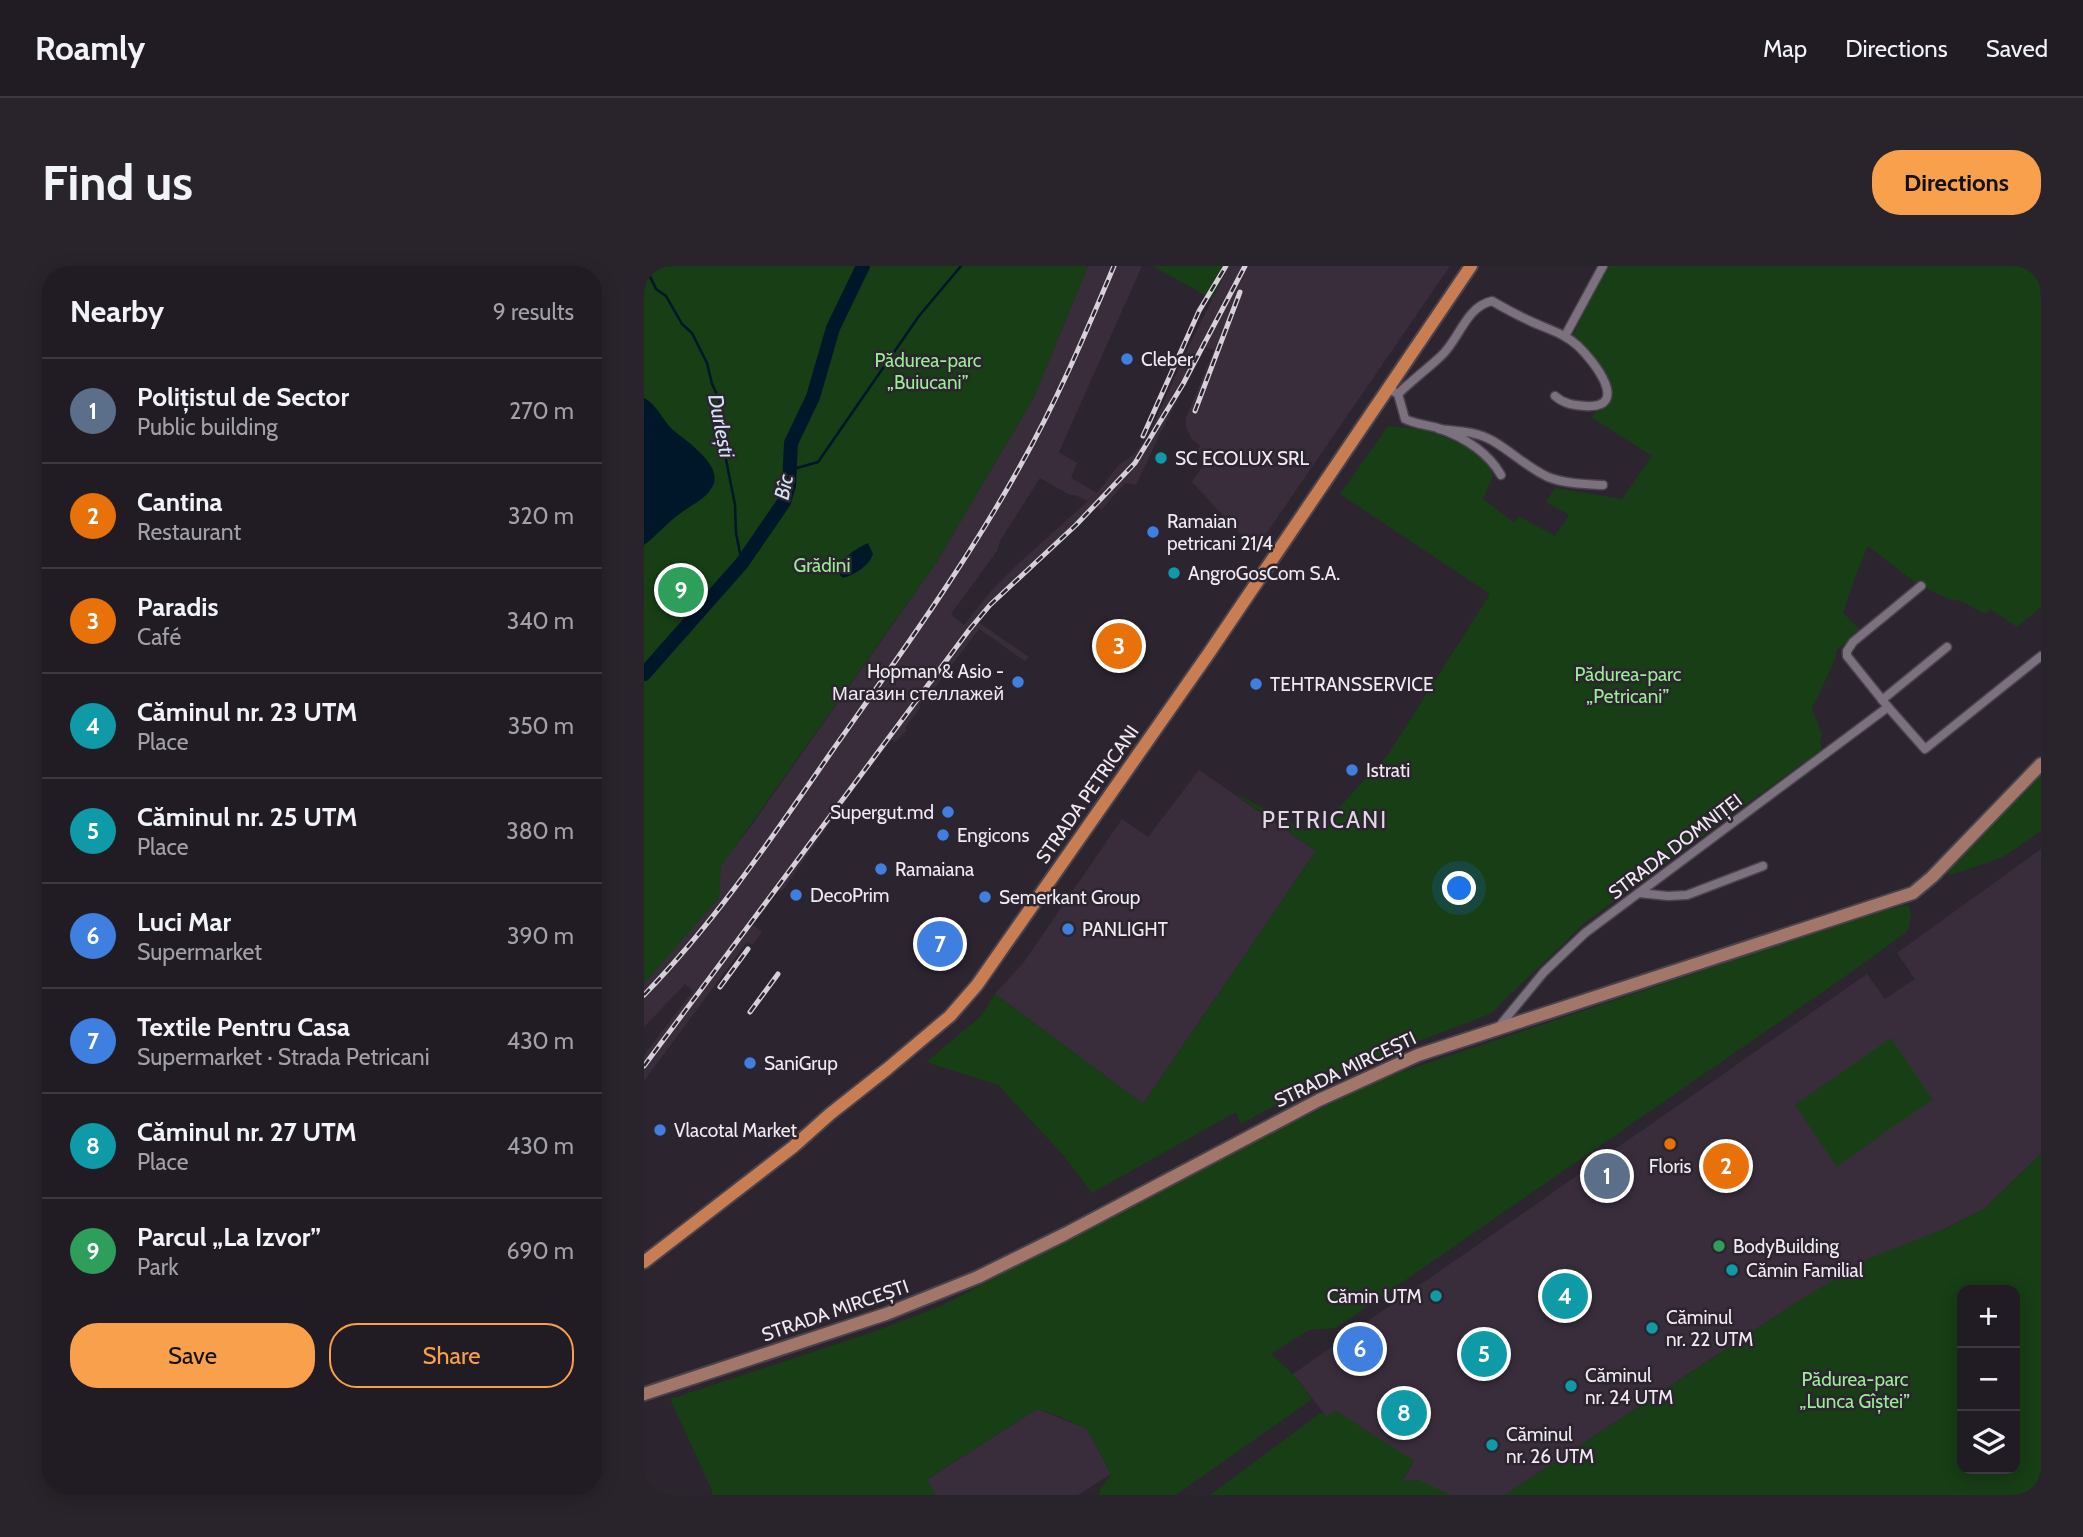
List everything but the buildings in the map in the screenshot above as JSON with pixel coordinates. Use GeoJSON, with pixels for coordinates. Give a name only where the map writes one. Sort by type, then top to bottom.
{"type":"FeatureCollection","features":[{"type":"Feature","properties":{"kind":"main road","name":"STRADA PETRICANI"},"geometry":{"type":"LineString","coordinates":[[644,1262],[793,1147],[950,1016],[968,995],[1011,939],[1392,391],[1471,266]]}},
{"type":"Feature","properties":{"kind":"main road","name":"STRADA MIRCEȘTI"},"geometry":{"type":"LineString","coordinates":[[644,1394],[886,1314],[978,1277],[1319,1100],[1393,1066],[1497,1029],[1913,893],[1932,877],[2041,764]]}},
{"type":"Feature","properties":{"kind":"street"},"geometry":{"type":"LineString","coordinates":[[1565,336],[1603,266]]}},
{"type":"Feature","properties":{"kind":"street"},"geometry":{"type":"LineString","coordinates":[[1501,475],[1484,452],[1439,429],[1405,419],[1392,391],[1442,356],[1475,309],[1492,301],[1565,336],[1580,348],[1597,368],[1607,386],[1608,394],[1604,402],[1595,407],[1571,405],[1555,396]]}},
{"type":"Feature","properties":{"kind":"street"},"geometry":{"type":"LineString","coordinates":[[1439,429],[1465,431],[1483,436],[1551,478],[1603,485]]}},
{"type":"Feature","properties":{"kind":"street"},"geometry":{"type":"LineString","coordinates":[[1921,586],[1853,642],[1847,651],[1849,659],[1925,749],[2041,656]]}},
{"type":"Feature","properties":{"kind":"street","name":"STRADA DOMNIȚEI"},"geometry":{"type":"LineString","coordinates":[[1497,1029],[1544,972],[1585,933],[1885,703],[1947,647]]}},
{"type":"Feature","properties":{"kind":"street"},"geometry":{"type":"LineString","coordinates":[[1639,893],[1688,895],[1763,866]]}},
{"type":"Feature","properties":{"kind":"shaded area"},"geometry":{"type":"Polygon","coordinates":[[[1088,266],[1142,266],[1059,452],[1077,463],[1071,478],[1097,493],[1118,466],[1134,454],[1149,435],[1229,266],[1450,266],[1255,550],[1192,482],[1207,460],[1196,452],[1200,446],[1191,438],[1186,426],[1186,418],[1214,350],[1205,347],[1136,485],[1125,483],[1101,510],[1097,507],[978,622],[1029,657],[1025,661],[979,629],[925,701],[923,700],[905,728],[907,730],[895,742],[891,740],[783,890],[778,891],[753,925],[762,932],[752,945],[747,942],[644,1081],[644,1055],[693,991],[685,984],[644,1027],[644,962],[751,826],[936,563],[1034,397],[1088,266]],[[1040,478],[1000,541],[997,551],[951,614],[964,625],[991,591],[1020,562],[1088,501],[1070,495],[1040,478]]]}},
{"type":"Feature","properties":{"kind":"shaded area"},"geometry":{"type":"Polygon","coordinates":[[[1199,770],[1316,851],[1143,1104],[995,994],[1024,962],[1122,819],[1148,837],[1199,770]]]}},
{"type":"Feature","properties":{"kind":"shaded area"},"geometry":{"type":"Polygon","coordinates":[[[2041,849],[2041,1154],[1984,1209],[1797,1302],[1505,1495],[1450,1495],[1402,1482],[1414,1461],[1327,1417],[1293,1374],[1350,1334],[1364,1355],[1372,1350],[1358,1328],[1867,974],[1885,999],[1915,979],[1897,953],[2041,849]]]}},
{"type":"Feature","properties":{"kind":"shaded area"},"geometry":{"type":"Polygon","coordinates":[[[1037,1409],[1087,1429],[1111,1474],[1078,1495],[936,1495],[926,1480],[1037,1409]]]}},
{"type":"Feature","properties":{"kind":"green space"},"geometry":{"type":"Polygon","coordinates":[[[644,266],[1088,266],[1034,397],[936,563],[721,866],[719,898],[644,984],[644,266]]]}},
{"type":"Feature","properties":{"kind":"green space"},"geometry":{"type":"Polygon","coordinates":[[[1152,266],[1229,266],[1212,299],[1152,266]]]}},
{"type":"Feature","properties":{"kind":"green space","name":"Pădurea-parc „Petricani”"},"geometry":{"type":"Polygon","coordinates":[[[1608,266],[2041,266],[2041,607],[2017,627],[1990,609],[1985,614],[1961,601],[1951,600],[1917,584],[1868,546],[1843,613],[1861,631],[1836,651],[1836,657],[1812,709],[1822,734],[1822,749],[1586,922],[1490,1014],[1331,1075],[1241,1124],[1236,1112],[1092,1193],[1065,1157],[998,1085],[926,1062],[980,1017],[995,994],[1143,1104],[1316,851],[1230,790],[1306,831],[1336,811],[1389,753],[1490,594],[1340,494],[1388,426],[1428,430],[1471,449],[1488,463],[1493,476],[1483,499],[1514,523],[1519,516],[1555,536],[1569,515],[1546,502],[1555,488],[1622,499],[1652,456],[1591,417],[1612,394],[1600,364],[1572,339],[1596,285],[1608,266]]]}},
{"type":"Feature","properties":{"kind":"green space"},"geometry":{"type":"Polygon","coordinates":[[[2041,775],[2041,831],[2003,857],[1951,875],[1947,872],[2041,775]]]}},
{"type":"Feature","properties":{"kind":"green space"},"geometry":{"type":"Polygon","coordinates":[[[1908,905],[1911,915],[1907,932],[1843,978],[1336,1328],[1309,1330],[1271,1354],[1293,1374],[1312,1399],[1176,1495],[1099,1495],[1111,1474],[1087,1429],[1037,1409],[927,1479],[936,1495],[712,1495],[670,1399],[876,1331],[941,1306],[1380,1079],[1889,908],[1908,905]]]}},
{"type":"Feature","properties":{"kind":"green space"},"geometry":{"type":"Polygon","coordinates":[[[1891,1038],[1933,1100],[1837,1167],[1795,1105],[1891,1038]]]}},
{"type":"Feature","properties":{"kind":"green space","name":"Pădurea-parc „Lunca Gîștei”"},"geometry":{"type":"Polygon","coordinates":[[[2041,1154],[2041,1495],[1505,1495],[1797,1302],[1868,1259],[1949,1227],[1984,1209],[2041,1154]]]}},
{"type":"Feature","properties":{"kind":"green space"},"geometry":{"type":"Polygon","coordinates":[[[1336,1411],[1414,1461],[1402,1481],[1419,1480],[1450,1495],[1210,1495],[1322,1412],[1327,1416],[1336,1411]]]}},
{"type":"Feature","properties":{"kind":"water"},"geometry":{"type":"Polygon","coordinates":[[[644,398],[673,430],[703,455],[714,472],[714,481],[705,496],[644,545],[644,398]]]}},
{"type":"Feature","properties":{"kind":"water"},"geometry":{"type":"Polygon","coordinates":[[[868,543],[873,554],[868,562],[843,578],[835,570],[850,554],[868,543]]]}},
{"type":"Feature","properties":{"kind":"waterway","name":"Durlești"},"geometry":{"type":"LineString","coordinates":[[645,266],[656,289],[666,296],[682,324],[692,333],[707,363],[719,399],[721,434],[735,505],[736,533],[742,563]]}},
{"type":"Feature","properties":{"kind":"waterway","name":"Bîc"},"geometry":{"type":"LineString","coordinates":[[644,674],[742,563],[784,502],[789,486],[791,443],[813,397],[833,328],[863,266]]}},
{"type":"Feature","properties":{"kind":"waterway"},"geometry":{"type":"LineString","coordinates":[[790,470],[818,462],[919,316],[961,266]]}},
{"type":"Feature","properties":{"kind":"railway"},"geometry":{"type":"LineString","coordinates":[[644,995],[695,938],[743,877],[953,577],[998,505],[1045,419],[1114,266]]}},
{"type":"Feature","properties":{"kind":"railway"},"geometry":{"type":"LineString","coordinates":[[1143,436],[1199,311],[1226,266]]}},
{"type":"Feature","properties":{"kind":"railway"},"geometry":{"type":"LineString","coordinates":[[644,1066],[969,630],[990,605],[1076,525],[1135,463],[1183,384],[1245,266]]}},
{"type":"Feature","properties":{"kind":"railway"},"geometry":{"type":"LineString","coordinates":[[1195,411],[1240,292]]}},
{"type":"Feature","properties":{"kind":"railway"},"geometry":{"type":"LineString","coordinates":[[720,987],[748,949]]}},
{"type":"Feature","properties":{"kind":"railway"},"geometry":{"type":"LineString","coordinates":[[750,1012],[778,974]]}},
{"type":"Feature","properties":{"kind":"place","name":"Cleber"},"geometry":{"type":"Point","coordinates":[1127,359]}},
{"type":"Feature","properties":{"kind":"place","name":"SC ECOLUX SRL"},"geometry":{"type":"Point","coordinates":[1161,458]}},
{"type":"Feature","properties":{"kind":"place","name":"Ramaian petricani 21/4"},"geometry":{"type":"Point","coordinates":[1153,532]}},
{"type":"Feature","properties":{"kind":"place","name":"AngroGosCom S.A."},"geometry":{"type":"Point","coordinates":[1174,573]}},
{"type":"Feature","properties":{"kind":"place","name":"Parcul „La Izvor”"},"geometry":{"type":"Point","coordinates":[681,590]}},
{"type":"Feature","properties":{"kind":"place","name":"Paradis"},"geometry":{"type":"Point","coordinates":[1119,646]}},
{"type":"Feature","properties":{"kind":"place","name":"Hopman & Asio - Магазин стеллажей"},"geometry":{"type":"Point","coordinates":[1018,682]}},
{"type":"Feature","properties":{"kind":"place","name":"TEHTRANSSERVICE"},"geometry":{"type":"Point","coordinates":[1256,684]}},
{"type":"Feature","properties":{"kind":"place","name":"Istrati"},"geometry":{"type":"Point","coordinates":[1352,770]}},
{"type":"Feature","properties":{"kind":"place","name":"Supergut.md"},"geometry":{"type":"Point","coordinates":[948,812]}},
{"type":"Feature","properties":{"kind":"place","name":"Engicons"},"geometry":{"type":"Point","coordinates":[943,835]}},
{"type":"Feature","properties":{"kind":"place","name":"Ramaiana"},"geometry":{"type":"Point","coordinates":[881,869]}},
{"type":"Feature","properties":{"kind":"place","name":"DecoPrim"},"geometry":{"type":"Point","coordinates":[796,895]}},
{"type":"Feature","properties":{"kind":"place","name":"Semerkant Group"},"geometry":{"type":"Point","coordinates":[985,897]}},
{"type":"Feature","properties":{"kind":"place","name":"PANLIGHT"},"geometry":{"type":"Point","coordinates":[1068,929]}},
{"type":"Feature","properties":{"kind":"place","name":"Textile Pentru Casa"},"geometry":{"type":"Point","coordinates":[940,944]}},
{"type":"Feature","properties":{"kind":"place","name":"SaniGrup"},"geometry":{"type":"Point","coordinates":[750,1063]}},
{"type":"Feature","properties":{"kind":"place","name":"Vlacotal Market"},"geometry":{"type":"Point","coordinates":[660,1130]}},
{"type":"Feature","properties":{"kind":"place","name":"Floris"},"geometry":{"type":"Point","coordinates":[1670,1144]}},
{"type":"Feature","properties":{"kind":"place","name":"Cantina"},"geometry":{"type":"Point","coordinates":[1726,1166]}},
{"type":"Feature","properties":{"kind":"place","name":"Polițistul de Sector"},"geometry":{"type":"Point","coordinates":[1607,1176]}},
{"type":"Feature","properties":{"kind":"place","name":"BodyBuilding"},"geometry":{"type":"Point","coordinates":[1719,1246]}},
{"type":"Feature","properties":{"kind":"place","name":"Cămin Familial"},"geometry":{"type":"Point","coordinates":[1732,1270]}},
{"type":"Feature","properties":{"kind":"place","name":"Cămin UTM"},"geometry":{"type":"Point","coordinates":[1436,1296]}},
{"type":"Feature","properties":{"kind":"place","name":"Căminul nr. 23 UTM"},"geometry":{"type":"Point","coordinates":[1565,1296]}},
{"type":"Feature","properties":{"kind":"place","name":"Căminul nr. 22 UTM"},"geometry":{"type":"Point","coordinates":[1652,1328]}},
{"type":"Feature","properties":{"kind":"place","name":"Luci Mar"},"geometry":{"type":"Point","coordinates":[1360,1349]}},
{"type":"Feature","properties":{"kind":"place","name":"Căminul nr. 25 UTM"},"geometry":{"type":"Point","coordinates":[1484,1354]}},
{"type":"Feature","properties":{"kind":"place","name":"Căminul nr. 24 UTM"},"geometry":{"type":"Point","coordinates":[1571,1386]}},
{"type":"Feature","properties":{"kind":"place","name":"Căminul nr. 27 UTM"},"geometry":{"type":"Point","coordinates":[1404,1413]}},
{"type":"Feature","properties":{"kind":"place","name":"Căminul nr. 26 UTM"},"geometry":{"type":"Point","coordinates":[1492,1445]}},
{"type":"Feature","properties":{"kind":"district","name":"PETRICANI"},"geometry":{"type":"Point","coordinates":[1325,820]}},
{"type":"Feature","properties":{"kind":"park label","name":"Pădurea-parc „Buiucani”"},"geometry":{"type":"Point","coordinates":[928,371]}},
{"type":"Feature","properties":{"kind":"park label","name":"Grădini"},"geometry":{"type":"Point","coordinates":[822,565]}}]}
